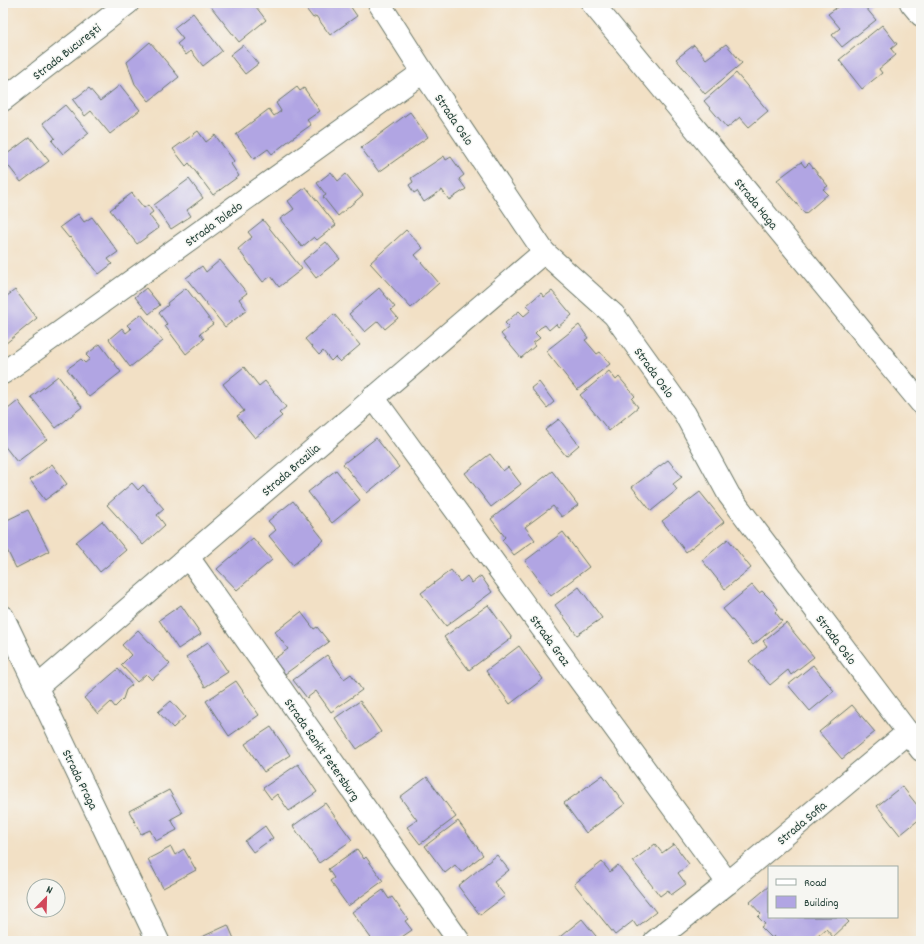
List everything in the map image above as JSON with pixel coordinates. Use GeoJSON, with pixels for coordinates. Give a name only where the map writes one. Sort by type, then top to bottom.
{"type":"FeatureCollection","features":[{"type":"Feature","properties":{"kind":"street","name":"Strada București"},"geometry":{"type":"LineString","coordinates":[[3,100],[128,3]]}},
{"type":"Feature","properties":{"kind":"street","name":"Strada Oslo"},"geometry":{"type":"LineString","coordinates":[[379,3],[423,72],[544,252],[614,315],[685,414],[729,495],[921,750]]}},
{"type":"Feature","properties":{"kind":"street","name":"Strada Haga"},"geometry":{"type":"LineString","coordinates":[[592,3],[921,403]]}},
{"type":"Feature","properties":{"kind":"street"},"geometry":{"type":"LineString","coordinates":[[911,3],[921,15]]}},
{"type":"Feature","properties":{"kind":"street","name":"Strada Toledo"},"geometry":{"type":"LineString","coordinates":[[3,373],[423,72]]}},
{"type":"Feature","properties":{"kind":"street","name":"Strada Brazilia"},"geometry":{"type":"LineString","coordinates":[[37,687],[544,252]]}},
{"type":"Feature","properties":{"kind":"street","name":"Strada Graz"},"geometry":{"type":"LineString","coordinates":[[373,398],[728,883]]}},
{"type":"Feature","properties":{"kind":"street","name":"Strada Sankt Petersburg"},"geometry":{"type":"LineString","coordinates":[[188,557],[459,941]]}},
{"type":"Feature","properties":{"kind":"street","name":"Strada Praga"},"geometry":{"type":"LineString","coordinates":[[3,617],[158,941]]}},
{"type":"Feature","properties":{"kind":"street","name":"Strada Sofia"},"geometry":{"type":"LineString","coordinates":[[655,941],[728,883],[908,732]]}},
{"type":"Feature","properties":{"kind":"building"},"geometry":{"type":"Polygon","coordinates":[[[208,3],[253,3],[266,20],[239,42],[208,3]]]}},
{"type":"Feature","properties":{"kind":"building"},"geometry":{"type":"Polygon","coordinates":[[[306,3],[348,3],[357,16],[330,35],[316,16],[313,18],[303,5],[306,3]]]}},
{"type":"Feature","properties":{"kind":"building"},"geometry":{"type":"Polygon","coordinates":[[[843,3],[868,3],[870,6],[866,8],[876,20],[842,47],[832,35],[840,28],[828,14],[843,3]]]}},
{"type":"Feature","properties":{"kind":"building"},"geometry":{"type":"Polygon","coordinates":[[[193,13],[222,51],[203,66],[191,51],[186,55],[177,44],[183,39],[174,28],[193,13]]]}},
{"type":"Feature","properties":{"kind":"building"},"geometry":{"type":"Polygon","coordinates":[[[882,25],[897,44],[891,49],[896,55],[879,69],[882,73],[862,89],[839,60],[882,25]]]}},
{"type":"Feature","properties":{"kind":"building"},"geometry":{"type":"Polygon","coordinates":[[[150,42],[179,77],[149,101],[135,84],[127,62],[150,42]]]}},
{"type":"Feature","properties":{"kind":"building"},"geometry":{"type":"Polygon","coordinates":[[[726,44],[742,63],[705,94],[676,59],[694,45],[706,59],[726,44]]]}},
{"type":"Feature","properties":{"kind":"building"},"geometry":{"type":"Polygon","coordinates":[[[243,45],[258,64],[245,74],[230,55],[243,45]]]}},
{"type":"Feature","properties":{"kind":"building"},"geometry":{"type":"Polygon","coordinates":[[[736,73],[768,111],[749,127],[740,117],[727,128],[704,101],[736,73]]]}},
{"type":"Feature","properties":{"kind":"building"},"geometry":{"type":"Polygon","coordinates":[[[120,85],[140,110],[110,134],[91,111],[85,116],[73,100],[89,88],[100,101],[120,85]]]}},
{"type":"Feature","properties":{"kind":"building"},"geometry":{"type":"Polygon","coordinates":[[[297,87],[300,91],[304,88],[320,111],[307,120],[311,125],[272,154],[268,149],[254,159],[236,134],[269,109],[274,116],[281,111],[276,103],[297,87]]]}},
{"type":"Feature","properties":{"kind":"building"},"geometry":{"type":"Polygon","coordinates":[[[65,105],[89,133],[63,154],[52,141],[55,138],[43,123],[65,105]]]}},
{"type":"Feature","properties":{"kind":"building"},"geometry":{"type":"Polygon","coordinates":[[[410,112],[428,137],[379,172],[361,148],[410,112]]]}},
{"type":"Feature","properties":{"kind":"building"},"geometry":{"type":"Polygon","coordinates":[[[198,131],[206,142],[215,135],[234,161],[231,164],[239,176],[213,195],[189,163],[186,166],[173,149],[198,131]]]}},
{"type":"Feature","properties":{"kind":"building"},"geometry":{"type":"Polygon","coordinates":[[[30,137],[49,161],[21,182],[3,157],[30,137]]]}},
{"type":"Feature","properties":{"kind":"building"},"geometry":{"type":"Polygon","coordinates":[[[444,156],[446,160],[451,157],[464,175],[459,179],[466,189],[449,200],[442,190],[424,202],[417,191],[414,193],[409,185],[413,182],[411,178],[444,156]]]}},
{"type":"Feature","properties":{"kind":"building"},"geometry":{"type":"Polygon","coordinates":[[[801,162],[805,167],[809,163],[828,186],[823,189],[828,194],[805,214],[777,180],[801,162]]]}},
{"type":"Feature","properties":{"kind":"building"},"geometry":{"type":"Polygon","coordinates":[[[331,172],[338,181],[346,174],[363,195],[338,216],[323,197],[326,195],[317,183],[331,172]]]}},
{"type":"Feature","properties":{"kind":"building"},"geometry":{"type":"Polygon","coordinates":[[[189,179],[203,198],[187,210],[191,216],[171,229],[154,205],[189,179]]]}},
{"type":"Feature","properties":{"kind":"building"},"geometry":{"type":"Polygon","coordinates":[[[306,187],[336,225],[317,240],[314,237],[302,247],[280,219],[294,209],[288,201],[306,187]]]}},
{"type":"Feature","properties":{"kind":"building"},"geometry":{"type":"Polygon","coordinates":[[[132,193],[144,208],[148,205],[153,212],[149,215],[159,228],[137,244],[110,210],[132,193]]]}},
{"type":"Feature","properties":{"kind":"building"},"geometry":{"type":"Polygon","coordinates":[[[78,214],[84,222],[92,217],[118,252],[108,259],[112,264],[99,274],[70,237],[69,238],[60,227],[78,214]]]}},
{"type":"Feature","properties":{"kind":"building"},"geometry":{"type":"Polygon","coordinates":[[[263,220],[302,269],[279,287],[271,276],[263,282],[238,249],[252,237],[248,232],[263,220]]]}},
{"type":"Feature","properties":{"kind":"building"},"geometry":{"type":"Polygon","coordinates":[[[406,230],[423,248],[415,255],[439,283],[411,308],[370,263],[406,230]]]}},
{"type":"Feature","properties":{"kind":"building"},"geometry":{"type":"Polygon","coordinates":[[[326,242],[340,259],[316,278],[303,261],[326,242]]]}},
{"type":"Feature","properties":{"kind":"building"},"geometry":{"type":"Polygon","coordinates":[[[220,260],[247,293],[239,299],[247,310],[225,327],[186,278],[202,266],[206,272],[220,260]]]}},
{"type":"Feature","properties":{"kind":"building"},"geometry":{"type":"Polygon","coordinates":[[[146,288],[160,305],[149,314],[135,297],[146,288]]]}},
{"type":"Feature","properties":{"kind":"building"},"geometry":{"type":"Polygon","coordinates":[[[186,288],[213,324],[200,334],[204,339],[186,354],[165,326],[167,324],[159,313],[168,305],[167,303],[186,288]]]}},
{"type":"Feature","properties":{"kind":"building"},"geometry":{"type":"Polygon","coordinates":[[[379,288],[395,307],[391,310],[398,318],[385,329],[378,321],[365,332],[349,314],[379,288]]]}},
{"type":"Feature","properties":{"kind":"building"},"geometry":{"type":"Polygon","coordinates":[[[15,290],[37,318],[5,344],[3,342],[3,299],[15,290]]]}},
{"type":"Feature","properties":{"kind":"building"},"geometry":{"type":"Polygon","coordinates":[[[552,291],[572,315],[558,327],[556,324],[549,330],[545,325],[540,328],[535,333],[540,338],[533,343],[535,346],[521,358],[501,334],[509,327],[505,323],[519,311],[524,316],[531,310],[527,305],[541,293],[544,297],[552,291]]]}},
{"type":"Feature","properties":{"kind":"building"},"geometry":{"type":"Polygon","coordinates":[[[141,314],[163,341],[130,367],[109,339],[122,328],[126,333],[131,329],[127,325],[141,314]]]}},
{"type":"Feature","properties":{"kind":"building"},"geometry":{"type":"Polygon","coordinates":[[[334,314],[360,345],[340,362],[335,357],[331,361],[323,351],[319,355],[305,339],[334,314]]]}},
{"type":"Feature","properties":{"kind":"building"},"geometry":{"type":"Polygon","coordinates":[[[579,325],[588,338],[585,340],[597,354],[600,352],[610,364],[577,390],[546,351],[579,325]]]}},
{"type":"Feature","properties":{"kind":"building"},"geometry":{"type":"Polygon","coordinates":[[[100,344],[121,372],[89,397],[67,369],[81,359],[85,363],[90,359],[86,355],[100,344]]]}},
{"type":"Feature","properties":{"kind":"building"},"geometry":{"type":"Polygon","coordinates":[[[244,367],[259,386],[265,381],[286,407],[279,413],[282,416],[255,438],[237,416],[244,411],[223,384],[244,367]]]}},
{"type":"Feature","properties":{"kind":"building"},"geometry":{"type":"Polygon","coordinates":[[[609,371],[616,380],[619,377],[635,396],[632,399],[638,407],[609,431],[580,395],[609,371]]]}},
{"type":"Feature","properties":{"kind":"building"},"geometry":{"type":"Polygon","coordinates":[[[58,376],[82,407],[56,428],[31,397],[58,376]]]}},
{"type":"Feature","properties":{"kind":"building"},"geometry":{"type":"Polygon","coordinates":[[[539,382],[554,402],[547,408],[531,388],[539,382]]]}},
{"type":"Feature","properties":{"kind":"building"},"geometry":{"type":"Polygon","coordinates":[[[18,401],[47,439],[17,462],[3,444],[3,413],[18,401]]]}},
{"type":"Feature","properties":{"kind":"building"},"geometry":{"type":"Polygon","coordinates":[[[559,419],[579,445],[566,456],[545,430],[559,419]]]}},
{"type":"Feature","properties":{"kind":"building"},"geometry":{"type":"Polygon","coordinates":[[[376,438],[399,467],[367,493],[343,464],[376,438]]]}},
{"type":"Feature","properties":{"kind":"building"},"geometry":{"type":"Polygon","coordinates":[[[490,454],[503,471],[508,467],[521,484],[491,507],[465,473],[490,454]]]}},
{"type":"Feature","properties":{"kind":"building"},"geometry":{"type":"Polygon","coordinates":[[[668,460],[682,477],[673,484],[677,490],[651,511],[632,487],[668,460]]]}},
{"type":"Feature","properties":{"kind":"building"},"geometry":{"type":"Polygon","coordinates":[[[52,464],[67,484],[45,500],[30,480],[52,464]]]}},
{"type":"Feature","properties":{"kind":"building"},"geometry":{"type":"Polygon","coordinates":[[[336,470],[360,500],[332,523],[308,492],[336,470]]]}},
{"type":"Feature","properties":{"kind":"building"},"geometry":{"type":"Polygon","coordinates":[[[552,471],[578,505],[562,517],[553,506],[525,527],[535,540],[514,555],[502,540],[505,537],[491,519],[552,471]]]}},
{"type":"Feature","properties":{"kind":"building"},"geometry":{"type":"Polygon","coordinates":[[[132,483],[138,490],[143,485],[164,509],[157,515],[165,525],[143,545],[107,505],[132,483]]]}},
{"type":"Feature","properties":{"kind":"building"},"geometry":{"type":"Polygon","coordinates":[[[700,492],[724,522],[686,552],[662,521],[700,492]]]}},
{"type":"Feature","properties":{"kind":"building"},"geometry":{"type":"Polygon","coordinates":[[[293,501],[324,540],[293,565],[269,536],[276,530],[268,521],[293,501]]]}},
{"type":"Feature","properties":{"kind":"building"},"geometry":{"type":"Polygon","coordinates":[[[28,510],[49,551],[16,568],[3,542],[3,522],[28,510]]]}},
{"type":"Feature","properties":{"kind":"building"},"geometry":{"type":"Polygon","coordinates":[[[102,521],[126,550],[100,572],[76,542],[102,521]]]}},
{"type":"Feature","properties":{"kind":"building"},"geometry":{"type":"Polygon","coordinates":[[[563,532],[589,567],[551,596],[525,561],[563,532]]]}},
{"type":"Feature","properties":{"kind":"building"},"geometry":{"type":"Polygon","coordinates":[[[253,538],[272,560],[237,590],[217,569],[253,538]]]}},
{"type":"Feature","properties":{"kind":"building"},"geometry":{"type":"Polygon","coordinates":[[[728,539],[751,568],[725,589],[702,560],[728,539]]]}},
{"type":"Feature","properties":{"kind":"building"},"geometry":{"type":"Polygon","coordinates":[[[451,570],[460,582],[467,576],[472,583],[481,576],[492,592],[446,626],[421,593],[451,570]]]}},
{"type":"Feature","properties":{"kind":"building"},"geometry":{"type":"Polygon","coordinates":[[[752,585],[759,593],[762,591],[771,600],[778,609],[775,612],[782,621],[753,645],[723,609],[752,585]]]}},
{"type":"Feature","properties":{"kind":"building"},"geometry":{"type":"Polygon","coordinates":[[[579,587],[602,618],[577,635],[555,605],[579,587]]]}},
{"type":"Feature","properties":{"kind":"building"},"geometry":{"type":"Polygon","coordinates":[[[181,605],[201,634],[178,649],[159,620],[181,605]]]}},
{"type":"Feature","properties":{"kind":"building"},"geometry":{"type":"Polygon","coordinates":[[[488,605],[512,638],[469,670],[444,637],[488,605]]]}},
{"type":"Feature","properties":{"kind":"building"},"geometry":{"type":"Polygon","coordinates":[[[301,612],[314,629],[317,627],[329,642],[285,674],[274,659],[288,649],[275,632],[301,612]]]}},
{"type":"Feature","properties":{"kind":"building"},"geometry":{"type":"Polygon","coordinates":[[[786,623],[814,657],[791,675],[788,670],[770,685],[749,661],[767,646],[763,641],[786,623]]]}},
{"type":"Feature","properties":{"kind":"building"},"geometry":{"type":"Polygon","coordinates":[[[138,630],[170,664],[152,680],[146,674],[137,682],[121,665],[131,655],[122,645],[138,630]]]}},
{"type":"Feature","properties":{"kind":"building"},"geometry":{"type":"Polygon","coordinates":[[[208,642],[228,672],[205,687],[186,657],[208,642]]]}},
{"type":"Feature","properties":{"kind":"building"},"geometry":{"type":"Polygon","coordinates":[[[519,646],[543,679],[510,704],[486,671],[519,646]]]}},
{"type":"Feature","properties":{"kind":"building"},"geometry":{"type":"Polygon","coordinates":[[[327,655],[344,679],[351,674],[362,690],[331,712],[316,691],[307,698],[293,680],[327,655]]]}},
{"type":"Feature","properties":{"kind":"building"},"geometry":{"type":"Polygon","coordinates":[[[813,665],[834,691],[810,711],[788,685],[813,665]]]}},
{"type":"Feature","properties":{"kind":"building"},"geometry":{"type":"Polygon","coordinates":[[[118,669],[132,685],[126,690],[123,699],[115,707],[111,702],[98,714],[84,698],[118,669]]]}},
{"type":"Feature","properties":{"kind":"building"},"geometry":{"type":"Polygon","coordinates":[[[236,681],[259,715],[229,736],[206,701],[236,681]]]}},
{"type":"Feature","properties":{"kind":"building"},"geometry":{"type":"Polygon","coordinates":[[[171,701],[185,717],[173,728],[158,712],[171,701]]]}},
{"type":"Feature","properties":{"kind":"building"},"geometry":{"type":"Polygon","coordinates":[[[360,701],[381,732],[357,749],[335,718],[360,701]]]}},
{"type":"Feature","properties":{"kind":"building"},"geometry":{"type":"Polygon","coordinates":[[[852,705],[875,732],[842,759],[819,732],[852,705]]]}},
{"type":"Feature","properties":{"kind":"building"},"geometry":{"type":"Polygon","coordinates":[[[271,727],[290,755],[264,772],[245,744],[271,727]]]}},
{"type":"Feature","properties":{"kind":"building"},"geometry":{"type":"Polygon","coordinates":[[[298,764],[317,792],[289,811],[277,794],[271,799],[263,788],[298,764]]]}},
{"type":"Feature","properties":{"kind":"building"},"geometry":{"type":"Polygon","coordinates":[[[603,775],[625,804],[586,833],[564,803],[603,775]]]}},
{"type":"Feature","properties":{"kind":"building"},"geometry":{"type":"Polygon","coordinates":[[[427,777],[456,817],[420,844],[407,827],[417,820],[400,797],[427,777]]]}},
{"type":"Feature","properties":{"kind":"building"},"geometry":{"type":"Polygon","coordinates":[[[902,786],[921,810],[921,818],[900,835],[877,806],[902,786]]]}},
{"type":"Feature","properties":{"kind":"building"},"geometry":{"type":"Polygon","coordinates":[[[169,790],[182,813],[171,819],[177,830],[156,841],[150,830],[141,834],[129,811],[169,790]]]}},
{"type":"Feature","properties":{"kind":"building"},"geometry":{"type":"Polygon","coordinates":[[[325,803],[352,840],[319,863],[293,826],[325,803]]]}},
{"type":"Feature","properties":{"kind":"building"},"geometry":{"type":"Polygon","coordinates":[[[458,821],[483,855],[461,872],[455,865],[445,873],[425,846],[458,821]]]}},
{"type":"Feature","properties":{"kind":"building"},"geometry":{"type":"Polygon","coordinates":[[[265,826],[273,838],[253,852],[245,841],[265,826]]]}},
{"type":"Feature","properties":{"kind":"building"},"geometry":{"type":"Polygon","coordinates":[[[655,844],[662,853],[674,844],[689,864],[678,873],[686,884],[671,895],[668,890],[660,896],[633,861],[655,844]]]}},
{"type":"Feature","properties":{"kind":"building"},"geometry":{"type":"Polygon","coordinates":[[[171,847],[175,855],[184,849],[196,870],[163,888],[148,859],[171,847]]]}},
{"type":"Feature","properties":{"kind":"building"},"geometry":{"type":"Polygon","coordinates":[[[357,849],[364,859],[366,857],[383,881],[348,906],[330,881],[334,878],[328,869],[357,849]]]}},
{"type":"Feature","properties":{"kind":"building"},"geometry":{"type":"Polygon","coordinates":[[[497,855],[509,870],[494,882],[505,896],[480,915],[458,886],[497,855]]]}},
{"type":"Feature","properties":{"kind":"building"},"geometry":{"type":"Polygon","coordinates":[[[602,862],[610,872],[618,865],[656,912],[637,927],[633,921],[615,935],[574,884],[602,862]]]}},
{"type":"Feature","properties":{"kind":"building"},"geometry":{"type":"Polygon","coordinates":[[[768,887],[768,918],[845,918],[849,922],[833,937],[826,929],[812,941],[778,941],[774,936],[772,938],[761,927],[765,924],[758,917],[761,914],[750,902],[768,887]]]}},
{"type":"Feature","properties":{"kind":"building"},"geometry":{"type":"Polygon","coordinates":[[[383,890],[389,899],[392,897],[408,919],[405,921],[412,930],[396,941],[373,941],[352,912],[383,890]]]}},
{"type":"Feature","properties":{"kind":"building"},"geometry":{"type":"Polygon","coordinates":[[[582,919],[600,941],[555,941],[567,931],[582,919]]]}},
{"type":"Feature","properties":{"kind":"building"},"geometry":{"type":"Polygon","coordinates":[[[228,925],[235,941],[193,941],[228,925]]]}}]}
